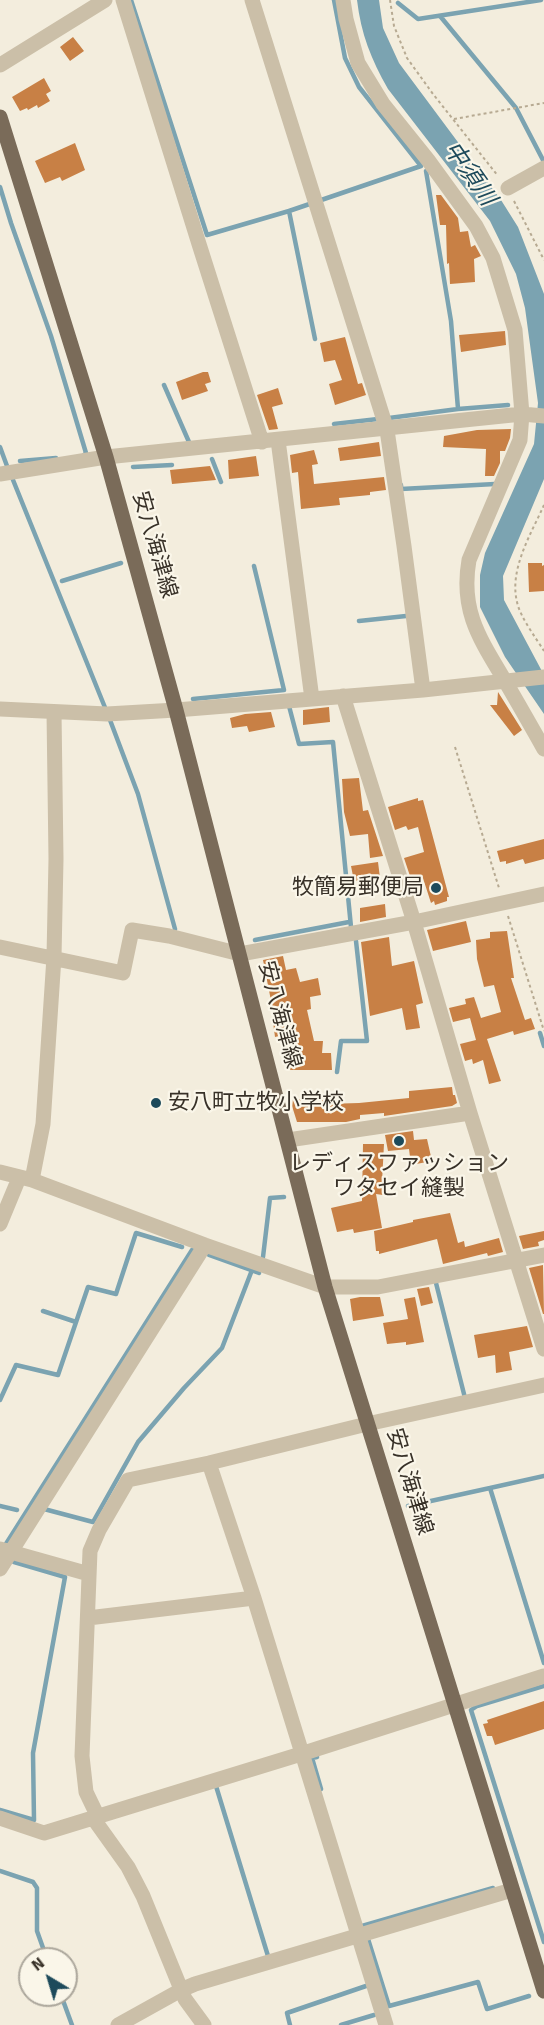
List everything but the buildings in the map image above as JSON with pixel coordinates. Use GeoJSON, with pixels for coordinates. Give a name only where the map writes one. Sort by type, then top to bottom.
{"type":"FeatureCollection","features":[{"type":"Feature","properties":{"kind":"main road","name":"安八海津線"},"geometry":{"type":"LineString","coordinates":[[0,117],[106,457],[176,710],[325,1287],[544,1991]]}},
{"type":"Feature","properties":{"kind":"street"},"geometry":{"type":"LineString","coordinates":[[0,65],[105,0]]}},
{"type":"Feature","properties":{"kind":"street"},"geometry":{"type":"LineString","coordinates":[[123,0],[199,244],[270,441],[312,699]]}},
{"type":"Feature","properties":{"kind":"street"},"geometry":{"type":"LineString","coordinates":[[252,0],[387,430],[423,690]]}},
{"type":"Feature","properties":{"kind":"street"},"geometry":{"type":"LineString","coordinates":[[343,0],[358,63],[383,104],[428,160],[476,226],[493,258],[504,289],[533,415],[469,560],[466,577],[469,612],[477,634],[512,681],[544,749]]}},
{"type":"Feature","properties":{"kind":"street"},"geometry":{"type":"LineString","coordinates":[[508,188],[544,168]]}},
{"type":"Feature","properties":{"kind":"street"},"geometry":{"type":"LineString","coordinates":[[0,474],[106,457],[533,415]]}},
{"type":"Feature","properties":{"kind":"street"},"geometry":{"type":"LineString","coordinates":[[0,709],[107,714],[176,710],[423,690],[544,677]]}},
{"type":"Feature","properties":{"kind":"street"},"geometry":{"type":"LineString","coordinates":[[343,696],[544,1349]]}},
{"type":"Feature","properties":{"kind":"street"},"geometry":{"type":"LineString","coordinates":[[0,1224],[26,1179],[43,1124],[54,957],[56,859],[54,712]]}},
{"type":"Feature","properties":{"kind":"street"},"geometry":{"type":"LineString","coordinates":[[0,947],[123,973],[132,930],[169,936],[240,954],[414,922],[544,894]]}},
{"type":"Feature","properties":{"kind":"street"},"geometry":{"type":"LineString","coordinates":[[288,1140],[470,1113]]}},
{"type":"Feature","properties":{"kind":"street"},"geometry":{"type":"LineString","coordinates":[[0,1172],[26,1179],[325,1287],[378,1287],[544,1255]]}},
{"type":"Feature","properties":{"kind":"street"},"geometry":{"type":"LineString","coordinates":[[0,1569],[5,1551],[205,1245]]}},
{"type":"Feature","properties":{"kind":"street"},"geometry":{"type":"LineString","coordinates":[[204,2025],[185,1999],[143,1896],[128,1867],[96,1817],[86,1792],[82,1756],[82,1712],[90,1551],[99,1530],[128,1480],[544,1385]]}},
{"type":"Feature","properties":{"kind":"street"},"geometry":{"type":"LineString","coordinates":[[209,1463],[254,1598],[386,2025]]}},
{"type":"Feature","properties":{"kind":"street"},"geometry":{"type":"LineString","coordinates":[[5,1551],[89,1574]]}},
{"type":"Feature","properties":{"kind":"street"},"geometry":{"type":"LineString","coordinates":[[88,1618],[254,1598]]}},
{"type":"Feature","properties":{"kind":"street"},"geometry":{"type":"LineString","coordinates":[[0,1818],[44,1833],[544,1676]]}},
{"type":"Feature","properties":{"kind":"street"},"geometry":{"type":"LineString","coordinates":[[118,2025],[181,1990],[512,1890]]}},
{"type":"Feature","properties":{"kind":"path"},"geometry":{"type":"LineString","coordinates":[[390,0],[394,26],[407,58],[508,188],[544,260]]}},
{"type":"Feature","properties":{"kind":"path"},"geometry":{"type":"LineString","coordinates":[[454,119],[544,103]]}},
{"type":"Feature","properties":{"kind":"path"},"geometry":{"type":"LineString","coordinates":[[544,505],[521,557],[515,589],[517,604],[544,651]]}},
{"type":"Feature","properties":{"kind":"water","name":"中須川"},"geometry":{"type":"Polygon","coordinates":[[[357,0],[379,0],[383,28],[399,63],[501,200],[518,227],[544,294],[544,479],[503,576],[504,600],[544,675],[544,714],[505,657],[480,607],[480,575],[485,553],[534,444],[538,403],[525,308],[516,274],[490,221],[388,89],[382,78],[364,35],[357,0]]]}},
{"type":"Feature","properties":{"kind":"waterway"},"geometry":{"type":"LineString","coordinates":[[131,0],[207,235],[289,211],[315,339]]}},
{"type":"Feature","properties":{"kind":"waterway"},"geometry":{"type":"LineString","coordinates":[[289,211],[421,166],[359,87],[345,58],[334,0]]}},
{"type":"Feature","properties":{"kind":"waterway"},"geometry":{"type":"LineString","coordinates":[[398,3],[418,19],[541,0]]}},
{"type":"Feature","properties":{"kind":"waterway"},"geometry":{"type":"LineString","coordinates":[[440,16],[516,108],[544,162]]}},
{"type":"Feature","properties":{"kind":"waterway"},"geometry":{"type":"LineString","coordinates":[[426,171],[451,321],[458,409],[508,405]]}},
{"type":"Feature","properties":{"kind":"waterway"},"geometry":{"type":"LineString","coordinates":[[0,187],[51,336],[86,453],[83,456]]}},
{"type":"Feature","properties":{"kind":"waterway"},"geometry":{"type":"LineString","coordinates":[[164,385],[189,442]]}},
{"type":"Feature","properties":{"kind":"waterway"},"geometry":{"type":"LineString","coordinates":[[389,418],[458,409]]}},
{"type":"Feature","properties":{"kind":"waterway"},"geometry":{"type":"LineString","coordinates":[[334,424],[378,419]]}},
{"type":"Feature","properties":{"kind":"waterway"},"geometry":{"type":"LineString","coordinates":[[0,447],[7,466]]}},
{"type":"Feature","properties":{"kind":"waterway"},"geometry":{"type":"LineString","coordinates":[[20,461],[56,458]]}},
{"type":"Feature","properties":{"kind":"waterway"},"geometry":{"type":"LineString","coordinates":[[212,459],[221,482]]}},
{"type":"Feature","properties":{"kind":"waterway"},"geometry":{"type":"LineString","coordinates":[[133,467],[172,465]]}},
{"type":"Feature","properties":{"kind":"waterway"},"geometry":{"type":"LineString","coordinates":[[11,475],[106,710]]}},
{"type":"Feature","properties":{"kind":"waterway"},"geometry":{"type":"LineString","coordinates":[[401,485],[401,489],[495,484]]}},
{"type":"Feature","properties":{"kind":"waterway"},"geometry":{"type":"LineString","coordinates":[[62,581],[121,563]]}},
{"type":"Feature","properties":{"kind":"waterway"},"geometry":{"type":"LineString","coordinates":[[193,699],[284,690],[254,566]]}},
{"type":"Feature","properties":{"kind":"waterway"},"geometry":{"type":"LineString","coordinates":[[359,621],[406,616]]}},
{"type":"Feature","properties":{"kind":"waterway"},"geometry":{"type":"LineString","coordinates":[[289,706],[299,744],[333,742],[351,927]]}},
{"type":"Feature","properties":{"kind":"waterway"},"geometry":{"type":"LineString","coordinates":[[110,720],[138,794],[175,929]]}},
{"type":"Feature","properties":{"kind":"waterway"},"geometry":{"type":"LineString","coordinates":[[255,940],[349,922]]}},
{"type":"Feature","properties":{"kind":"waterway"},"geometry":{"type":"LineString","coordinates":[[337,1072],[341,1041],[367,1041],[356,941]]}},
{"type":"Feature","properties":{"kind":"waterway"},"geometry":{"type":"LineString","coordinates":[[540,1033],[544,1046]]}},
{"type":"Feature","properties":{"kind":"waterway"},"geometry":{"type":"LineString","coordinates":[[332,1108],[334,1095]]}},
{"type":"Feature","properties":{"kind":"waterway"},"geometry":{"type":"LineString","coordinates":[[263,1257],[270,1198],[284,1197]]}},
{"type":"Feature","properties":{"kind":"waterway"},"geometry":{"type":"LineString","coordinates":[[0,1400],[16,1365],[58,1375],[88,1287],[116,1294],[136,1233],[182,1247]]}},
{"type":"Feature","properties":{"kind":"waterway"},"geometry":{"type":"LineString","coordinates":[[4,1547],[192,1250]]}},
{"type":"Feature","properties":{"kind":"waterway"},"geometry":{"type":"LineString","coordinates":[[209,1255],[259,1273]]}},
{"type":"Feature","properties":{"kind":"waterway"},"geometry":{"type":"LineString","coordinates":[[44,1509],[93,1522],[138,1442],[222,1348],[252,1270]]}},
{"type":"Feature","properties":{"kind":"waterway"},"geometry":{"type":"LineString","coordinates":[[435,1279],[465,1398]]}},
{"type":"Feature","properties":{"kind":"waterway"},"geometry":{"type":"LineString","coordinates":[[43,1311],[76,1322]]}},
{"type":"Feature","properties":{"kind":"waterway"},"geometry":{"type":"LineString","coordinates":[[490,1488],[544,1476]]}},
{"type":"Feature","properties":{"kind":"waterway"},"geometry":{"type":"LineString","coordinates":[[408,1506],[490,1488],[544,1663]]}},
{"type":"Feature","properties":{"kind":"waterway"},"geometry":{"type":"LineString","coordinates":[[0,1506],[17,1510]]}},
{"type":"Feature","properties":{"kind":"waterway"},"geometry":{"type":"LineString","coordinates":[[0,1810],[34,1820],[33,1753],[65,1577],[14,1562]]}},
{"type":"Feature","properties":{"kind":"waterway"},"geometry":{"type":"LineString","coordinates":[[544,1686],[477,1706],[471,1710],[544,1942]]}},
{"type":"Feature","properties":{"kind":"waterway"},"geometry":{"type":"LineString","coordinates":[[317,1757],[312,1758],[321,1789]]}},
{"type":"Feature","properties":{"kind":"waterway"},"geometry":{"type":"LineString","coordinates":[[216,1786],[268,1956]]}},
{"type":"Feature","properties":{"kind":"waterway"},"geometry":{"type":"LineString","coordinates":[[0,1871],[33,1882],[37,1888],[37,1931],[43,1947]]}},
{"type":"Feature","properties":{"kind":"waterway"},"geometry":{"type":"LineString","coordinates":[[362,1926],[493,1888]]}},
{"type":"Feature","properties":{"kind":"waterway"},"geometry":{"type":"LineString","coordinates":[[368,1939],[389,2006],[478,1982],[487,2009],[529,1996]]}},
{"type":"Feature","properties":{"kind":"waterway"},"geometry":{"type":"LineString","coordinates":[[290,2025],[287,2013],[366,1986]]}},
{"type":"Feature","properties":{"kind":"waterway"},"geometry":{"type":"LineString","coordinates":[[65,2007],[72,2025]]}},
{"type":"Feature","properties":{"kind":"waterway"},"geometry":{"type":"LineString","coordinates":[[341,2025],[374,2015]]}},
{"type":"Feature","properties":{"kind":"place","name":"牧簡易郵便局"},"geometry":{"type":"Point","coordinates":[436,888]}},
{"type":"Feature","properties":{"kind":"place","name":"安八町立牧小学校"},"geometry":{"type":"Point","coordinates":[156,1103]}},
{"type":"Feature","properties":{"kind":"place","name":"レディスファッション ワタセイ縫製"},"geometry":{"type":"Point","coordinates":[399,1141]}}]}
